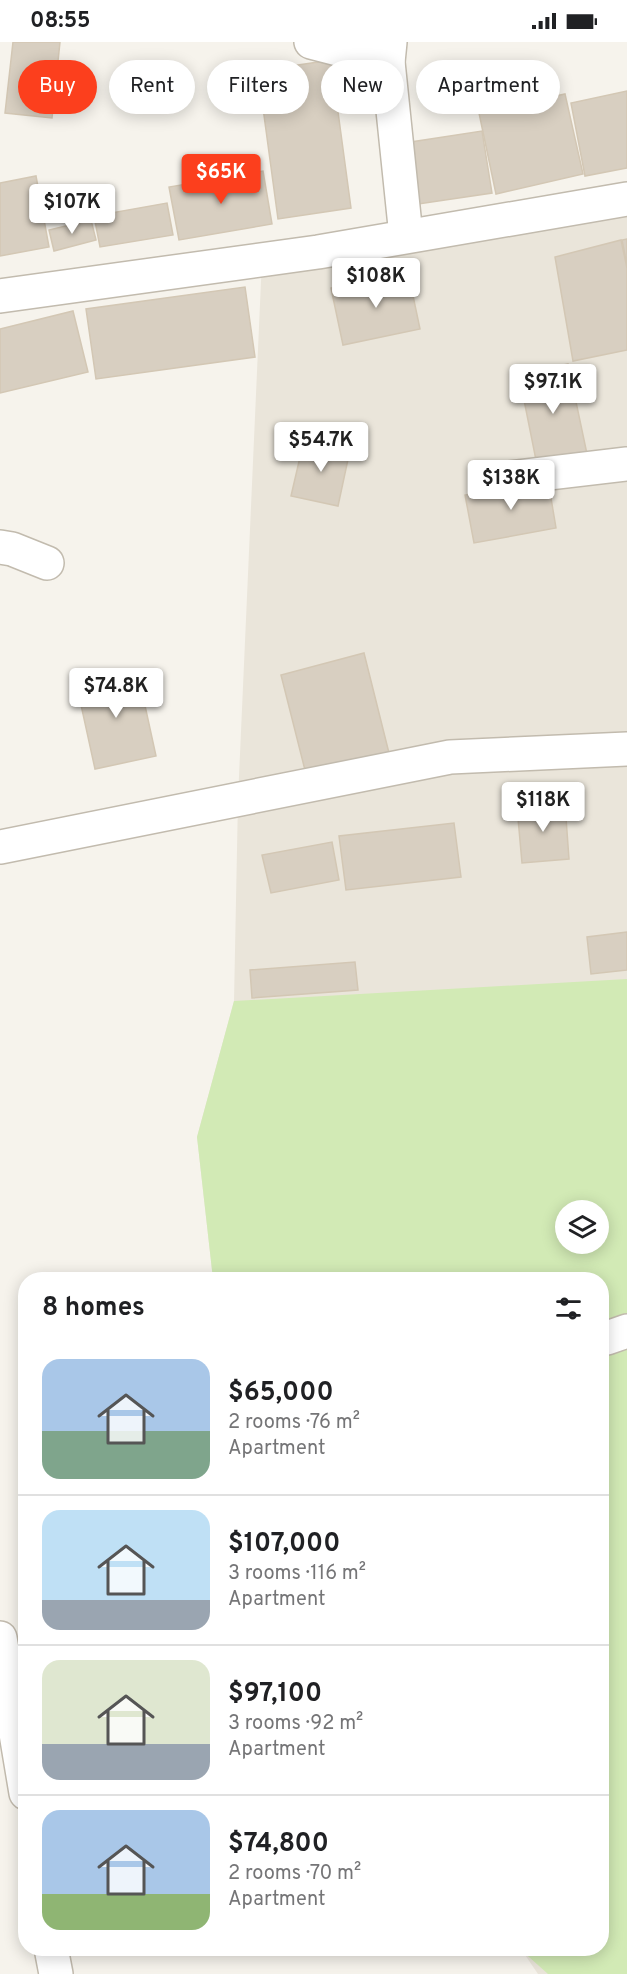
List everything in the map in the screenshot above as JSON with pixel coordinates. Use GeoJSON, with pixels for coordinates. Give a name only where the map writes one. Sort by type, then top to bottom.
{"type":"FeatureCollection","features":[{"type":"Feature","properties":{"kind":"street"},"geometry":{"type":"LineString","coordinates":[[311,42],[389,52],[406,236]]}},
{"type":"Feature","properties":{"kind":"street"},"geometry":{"type":"LineString","coordinates":[[0,296],[318,252],[627,199]]}},
{"type":"Feature","properties":{"kind":"street"},"geometry":{"type":"LineString","coordinates":[[491,480],[627,464]]}},
{"type":"Feature","properties":{"kind":"street"},"geometry":{"type":"LineString","coordinates":[[0,547],[12,549],[47,563]]}},
{"type":"Feature","properties":{"kind":"street"},"geometry":{"type":"LineString","coordinates":[[0,847],[450,757],[627,749]]}},
{"type":"Feature","properties":{"kind":"street"},"geometry":{"type":"LineString","coordinates":[[0,1638],[18,1745]]}},
{"type":"Feature","properties":{"kind":"street"},"geometry":{"type":"LineString","coordinates":[[53,1956],[56,1974]]}},
{"type":"Feature","properties":{"kind":"shaded area"},"geometry":{"type":"Polygon","coordinates":[[[627,198],[627,1974],[538,1974],[526,1956],[609,1956],[609,1272],[212,1272],[197,1137],[234,1001],[238,799],[262,259],[627,198]]]}},
{"type":"Feature","properties":{"kind":"green space"},"geometry":{"type":"Polygon","coordinates":[[[627,979],[627,1974],[548,1974],[528,1956],[609,1956],[609,1272],[212,1272],[197,1137],[234,1001],[627,979]]]}},
{"type":"Feature","properties":{"kind":"building"},"geometry":{"type":"Polygon","coordinates":[[[13,42],[60,42],[58,60],[18,60],[18,114],[52,114],[52,118],[5,113],[13,42]]]}},
{"type":"Feature","properties":{"kind":"building"},"geometry":{"type":"Polygon","coordinates":[[[321,62],[321,114],[338,114],[351,208],[278,219],[264,114],[309,114],[309,63],[321,62]]]}},
{"type":"Feature","properties":{"kind":"building"},"geometry":{"type":"Polygon","coordinates":[[[627,91],[627,168],[585,176],[571,103],[627,91]]]}},
{"type":"Feature","properties":{"kind":"building"},"geometry":{"type":"Polygon","coordinates":[[[565,94],[583,174],[496,194],[479,114],[560,114],[560,95],[565,94]]]}},
{"type":"Feature","properties":{"kind":"building"},"geometry":{"type":"Polygon","coordinates":[[[482,131],[492,193],[405,206],[398,144],[482,131]]]}},
{"type":"Feature","properties":{"kind":"building"},"geometry":{"type":"Polygon","coordinates":[[[263,171],[272,224],[179,240],[169,187],[263,171]]]}},
{"type":"Feature","properties":{"kind":"building"},"geometry":{"type":"Polygon","coordinates":[[[36,176],[49,247],[0,256],[0,183],[36,176]]]}},
{"type":"Feature","properties":{"kind":"building"},"geometry":{"type":"Polygon","coordinates":[[[167,203],[173,235],[100,247],[94,216],[167,203]]]}},
{"type":"Feature","properties":{"kind":"building"},"geometry":{"type":"Polygon","coordinates":[[[91,220],[96,240],[54,251],[49,230],[91,220]]]}},
{"type":"Feature","properties":{"kind":"building"},"geometry":{"type":"Polygon","coordinates":[[[627,239],[627,265],[622,240],[627,239]]]}},
{"type":"Feature","properties":{"kind":"building"},"geometry":{"type":"Polygon","coordinates":[[[621,240],[627,268],[627,350],[573,361],[555,257],[621,240]]]}},
{"type":"Feature","properties":{"kind":"building"},"geometry":{"type":"Polygon","coordinates":[[[408,272],[420,329],[343,345],[331,288],[408,272]]]}},
{"type":"Feature","properties":{"kind":"building"},"geometry":{"type":"Polygon","coordinates":[[[245,287],[255,357],[96,379],[86,309],[245,287]]]}},
{"type":"Feature","properties":{"kind":"building"},"geometry":{"type":"Polygon","coordinates":[[[73,311],[88,372],[0,393],[0,329],[73,311]]]}},
{"type":"Feature","properties":{"kind":"building"},"geometry":{"type":"Polygon","coordinates":[[[568,364],[587,454],[537,465],[519,375],[568,364]]]}},
{"type":"Feature","properties":{"kind":"building"},"geometry":{"type":"Polygon","coordinates":[[[304,440],[350,450],[338,506],[291,496],[304,440]]]}},
{"type":"Feature","properties":{"kind":"building"},"geometry":{"type":"Polygon","coordinates":[[[548,480],[556,528],[474,543],[465,495],[548,480]]]}},
{"type":"Feature","properties":{"kind":"building"},"geometry":{"type":"Polygon","coordinates":[[[364,653],[391,761],[308,782],[281,675],[364,653]]]}},
{"type":"Feature","properties":{"kind":"building"},"geometry":{"type":"Polygon","coordinates":[[[137,669],[156,756],[95,769],[76,682],[137,669]]]}},
{"type":"Feature","properties":{"kind":"building"},"geometry":{"type":"Polygon","coordinates":[[[565,804],[569,859],[522,863],[517,807],[565,804]]]}},
{"type":"Feature","properties":{"kind":"building"},"geometry":{"type":"Polygon","coordinates":[[[454,823],[461,877],[346,890],[339,836],[454,823]]]}},
{"type":"Feature","properties":{"kind":"building"},"geometry":{"type":"Polygon","coordinates":[[[332,842],[339,880],[271,893],[262,855],[332,842]]]}},
{"type":"Feature","properties":{"kind":"building"},"geometry":{"type":"Polygon","coordinates":[[[627,932],[627,970],[591,974],[587,937],[627,932]]]}},
{"type":"Feature","properties":{"kind":"building"},"geometry":{"type":"Polygon","coordinates":[[[355,962],[358,990],[252,998],[250,970],[355,962]]]}}]}
